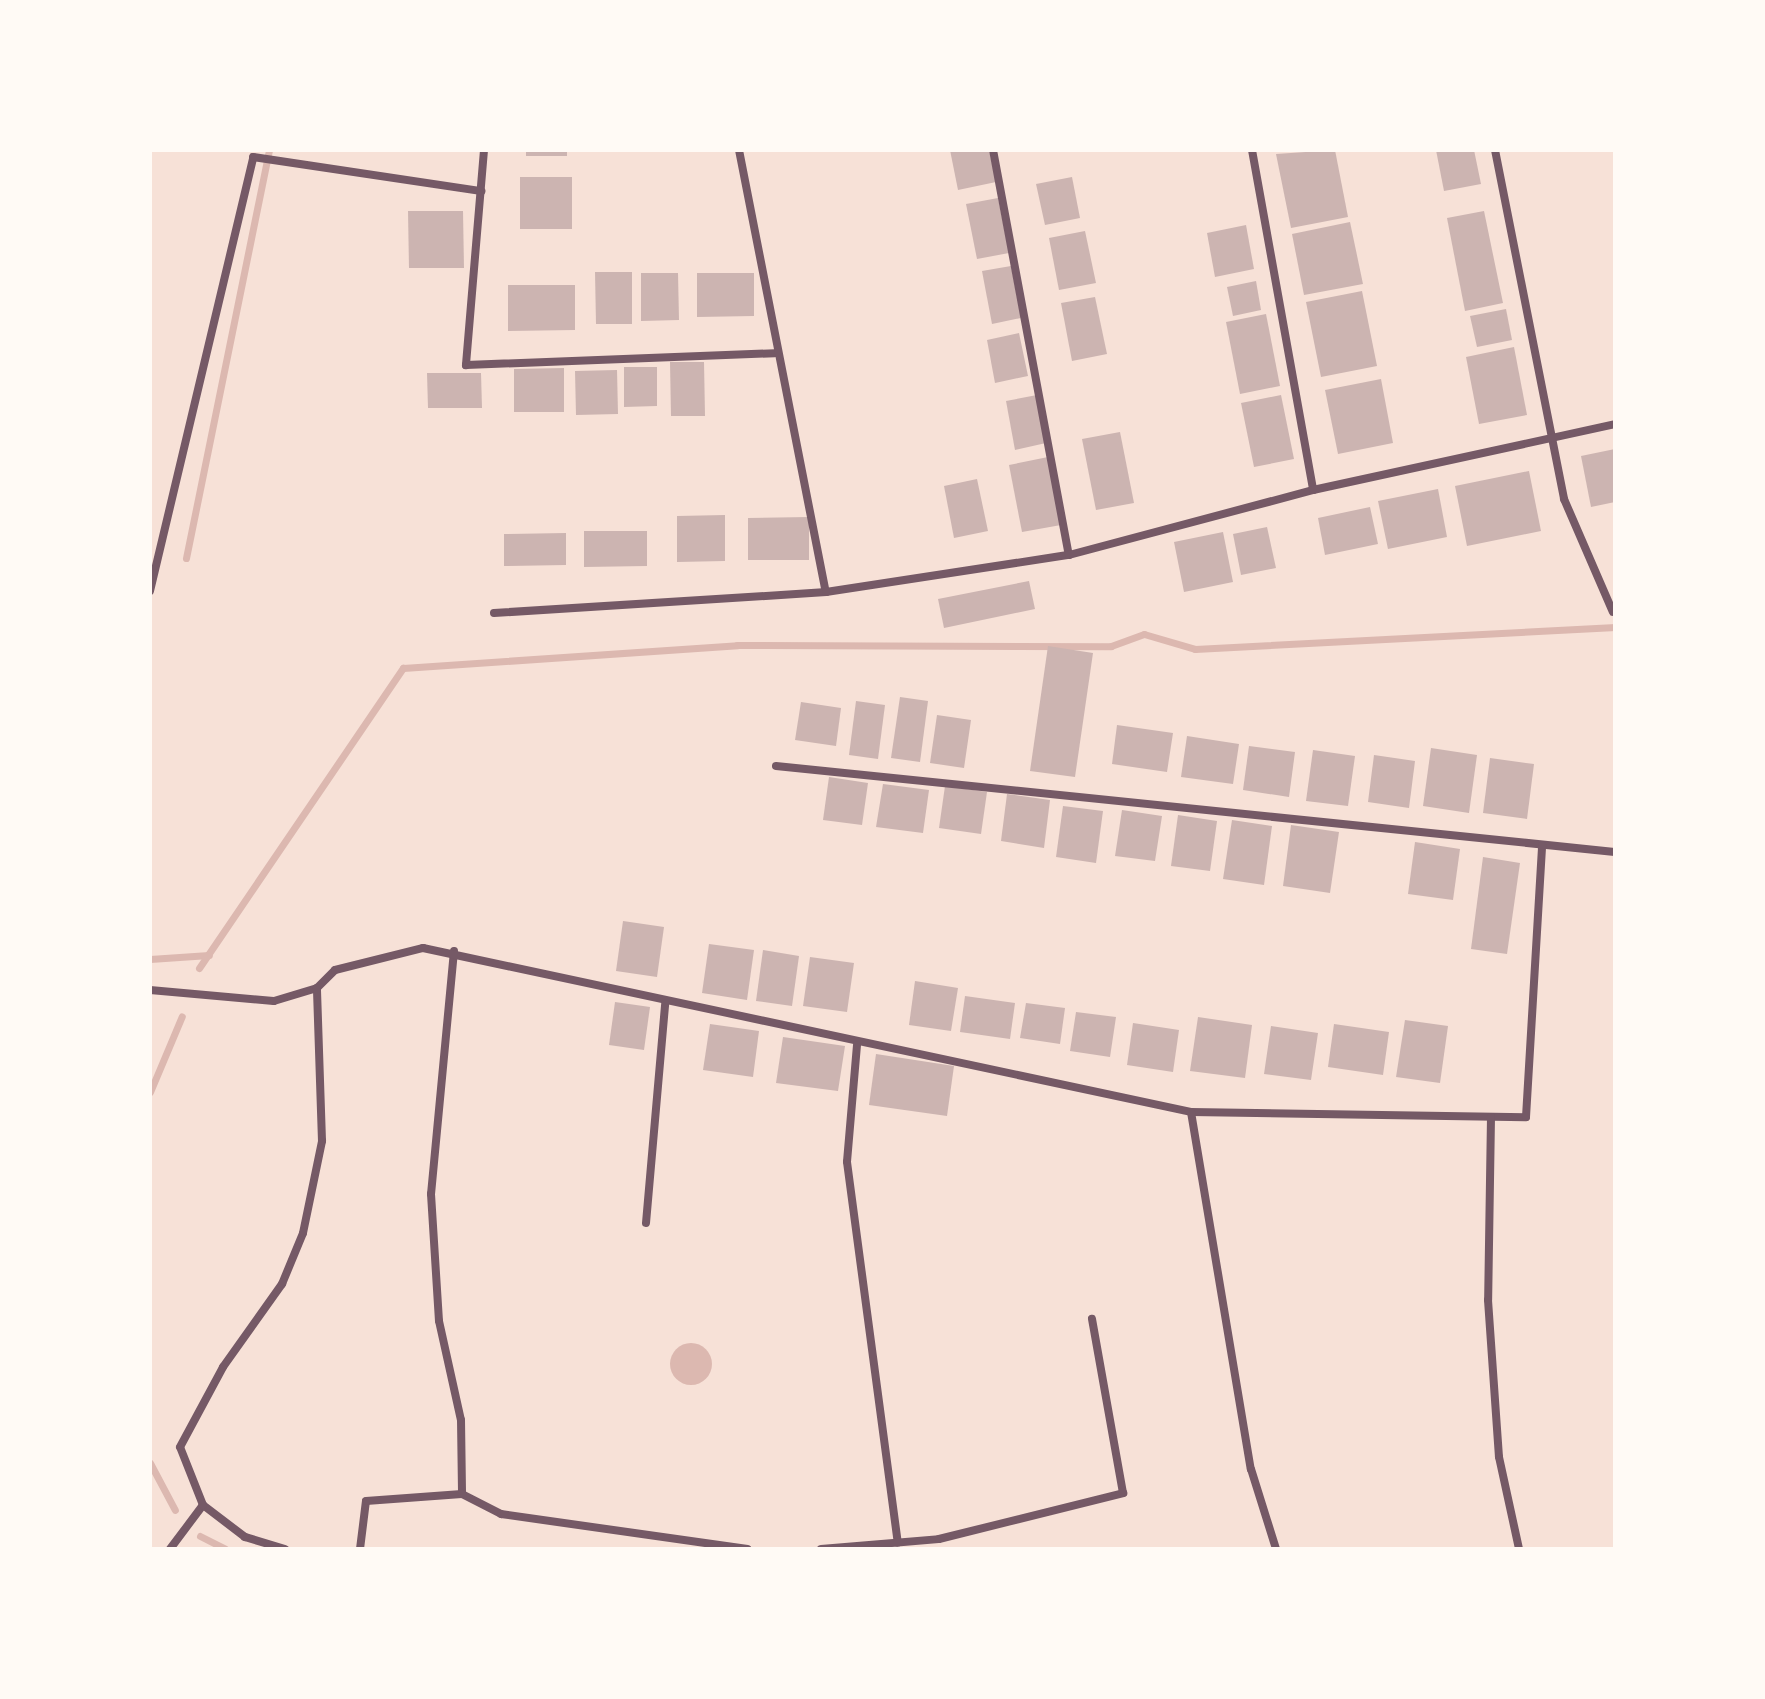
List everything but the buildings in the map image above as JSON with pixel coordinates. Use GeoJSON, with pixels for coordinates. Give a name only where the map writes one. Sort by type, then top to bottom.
{"type":"FeatureCollection","features":[{"type":"Feature","properties":{"kind":"street"},"geometry":{"type":"LineString","coordinates":[[484,150],[466,365],[775,353]]}},
{"type":"Feature","properties":{"kind":"street"},"geometry":{"type":"LineString","coordinates":[[739,150],[775,353],[826,592]]}},
{"type":"Feature","properties":{"kind":"street"},"geometry":{"type":"LineString","coordinates":[[993,150],[1069,555]]}},
{"type":"Feature","properties":{"kind":"street"},"geometry":{"type":"LineString","coordinates":[[1252,150],[1313,490]]}},
{"type":"Feature","properties":{"kind":"street"},"geometry":{"type":"LineString","coordinates":[[1495,150],[1564,499],[1613,612]]}},
{"type":"Feature","properties":{"kind":"street"},"geometry":{"type":"LineString","coordinates":[[150,591],[253,157],[481,191]]}},
{"type":"Feature","properties":{"kind":"street"},"geometry":{"type":"LineString","coordinates":[[494,613],[826,592],[1069,555],[1313,490],[1615,424]]}},
{"type":"Feature","properties":{"kind":"street"},"geometry":{"type":"LineString","coordinates":[[776,766],[1615,852]]}},
{"type":"Feature","properties":{"kind":"street"},"geometry":{"type":"LineString","coordinates":[[150,990],[274,1001],[317,988],[335,970],[423,948],[454,951],[665,1004],[857,1045],[1191,1112],[1526,1117],[1542,845]]}},
{"type":"Feature","properties":{"kind":"street"},"geometry":{"type":"LineString","coordinates":[[454,951],[431,1194],[439,1321],[461,1420],[462,1494]]}},
{"type":"Feature","properties":{"kind":"street"},"geometry":{"type":"LineString","coordinates":[[285,1549],[245,1537],[203,1505],[180,1447],[223,1367],[282,1284],[306,1217],[322,1141],[317,988]]}},
{"type":"Feature","properties":{"kind":"street"},"geometry":{"type":"LineString","coordinates":[[646,1223],[665,1004]]}},
{"type":"Feature","properties":{"kind":"street"},"geometry":{"type":"LineString","coordinates":[[857,1045],[847,1162],[898,1543]]}},
{"type":"Feature","properties":{"kind":"street"},"geometry":{"type":"LineString","coordinates":[[1191,1112],[1251,1469],[1276,1549]]}},
{"type":"Feature","properties":{"kind":"street"},"geometry":{"type":"LineString","coordinates":[[1491,1117],[1488,1300],[1499,1457],[1519,1549]]}},
{"type":"Feature","properties":{"kind":"street"},"geometry":{"type":"LineString","coordinates":[[821,1549],[939,1539],[1123,1493],[1092,1319]]}},
{"type":"Feature","properties":{"kind":"street"},"geometry":{"type":"LineString","coordinates":[[360,1549],[366,1501],[462,1494],[501,1514],[748,1549]]}},
{"type":"Feature","properties":{"kind":"street"},"geometry":{"type":"LineString","coordinates":[[170,1549],[203,1505]]}},
{"type":"Feature","properties":{"kind":"shaded area"},"geometry":{"type":"Polygon","coordinates":[[[691,1343],[706,1349],[712,1364],[706,1379],[691,1385],[676,1379],[670,1364],[676,1349],[691,1343]]]}},
{"type":"Feature","properties":{"kind":"waterway"},"geometry":{"type":"LineString","coordinates":[[186,558],[269,150]]}},
{"type":"Feature","properties":{"kind":"waterway"},"geometry":{"type":"LineString","coordinates":[[199,968],[403,668],[737,645],[1111,646],[1144,634],[1195,649],[1615,627]]}},
{"type":"Feature","properties":{"kind":"waterway"},"geometry":{"type":"LineString","coordinates":[[150,959],[209,955]]}},
{"type":"Feature","properties":{"kind":"waterway"},"geometry":{"type":"LineString","coordinates":[[150,1092],[182,1016]]}},
{"type":"Feature","properties":{"kind":"waterway"},"geometry":{"type":"LineString","coordinates":[[150,1463],[175,1510]]}},
{"type":"Feature","properties":{"kind":"waterway"},"geometry":{"type":"LineString","coordinates":[[200,1536],[225,1549]]}}]}
